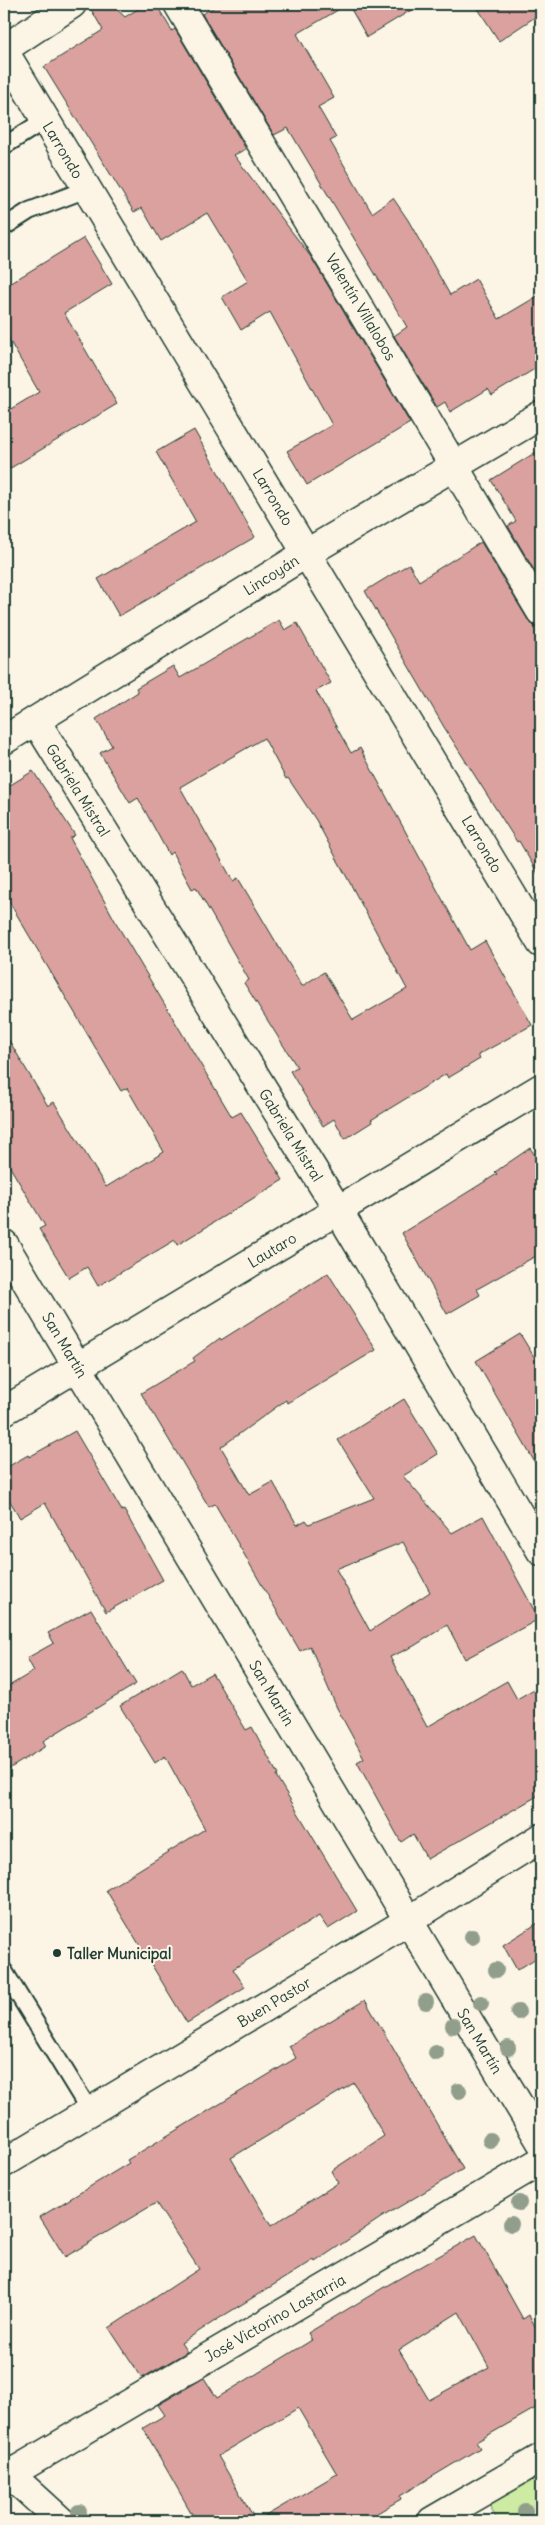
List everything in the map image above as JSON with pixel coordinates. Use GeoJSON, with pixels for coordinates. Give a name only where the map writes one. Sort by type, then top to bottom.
{"type":"FeatureCollection","features":[{"type":"Feature","properties":{"kind":"street"},"geometry":{"type":"LineString","coordinates":[[4,50],[72,4]]}},
{"type":"Feature","properties":{"kind":"street","name":"Valentín Villalobos"},"geometry":{"type":"LineString","coordinates":[[178,4],[456,466],[541,612]]}},
{"type":"Feature","properties":{"kind":"street","name":"Larrondo"},"geometry":{"type":"LineString","coordinates":[[4,50],[541,943]]}},
{"type":"Feature","properties":{"kind":"street","name":"Lincoyán"},"geometry":{"type":"LineString","coordinates":[[4,740],[36,722],[306,553],[541,415]]}},
{"type":"Feature","properties":{"kind":"street","name":"Gabriela Mistral"},"geometry":{"type":"LineString","coordinates":[[36,722],[338,1210],[541,1551]]}},
{"type":"Feature","properties":{"kind":"street","name":"Lautaro"},"geometry":{"type":"LineString","coordinates":[[4,1411],[541,1088]]}},
{"type":"Feature","properties":{"kind":"street","name":"San Martín"},"geometry":{"type":"LineString","coordinates":[[4,1244],[541,2142]]}},
{"type":"Feature","properties":{"kind":"street","name":"Buen Pastor"},"geometry":{"type":"LineString","coordinates":[[4,2164],[408,1921],[541,1838]]}},
{"type":"Feature","properties":{"kind":"street","name":"José Victorino Lastarria"},"geometry":{"type":"LineString","coordinates":[[7,2471],[541,2161]]}},
{"type":"Feature","properties":{"kind":"street"},"geometry":{"type":"LineString","coordinates":[[432,2521],[541,2458]]}},
{"type":"Feature","properties":{"kind":"street"},"geometry":{"type":"LineString","coordinates":[[7,2471],[61,2521]]}},
{"type":"Feature","properties":{"kind":"lane"},"geometry":{"type":"LineString","coordinates":[[4,146],[45,120]]}},
{"type":"Feature","properties":{"kind":"lane"},"geometry":{"type":"LineString","coordinates":[[4,227],[29,211],[87,189]]}},
{"type":"Feature","properties":{"kind":"lane"},"geometry":{"type":"LineString","coordinates":[[4,1971],[91,2113]]}},
{"type":"Feature","properties":{"kind":"green space"},"geometry":{"type":"Polygon","coordinates":[[[541,2470],[541,2521],[498,2521],[487,2501],[541,2470]]]}},
{"type":"Feature","properties":{"kind":"building"},"geometry":{"type":"Polygon","coordinates":[[[88,4],[111,4],[125,17],[146,4],[156,4],[172,31],[175,29],[246,149],[234,155],[311,257],[410,423],[307,485],[287,451],[332,425],[270,312],[241,330],[222,297],[248,281],[207,213],[161,241],[142,208],[134,212],[44,67],[103,30],[88,4]]]}},
{"type":"Feature","properties":{"kind":"building"},"geometry":{"type":"Polygon","coordinates":[[[219,4],[348,4],[297,34],[334,98],[318,107],[336,138],[330,141],[372,213],[393,198],[408,220],[450,295],[476,279],[499,319],[541,294],[541,365],[492,395],[488,389],[450,412],[445,402],[437,407],[394,336],[407,327],[288,128],[274,135],[202,14],[219,4]]]}},
{"type":"Feature","properties":{"kind":"building"},"geometry":{"type":"Polygon","coordinates":[[[348,4],[421,4],[367,37],[348,4]]]}},
{"type":"Feature","properties":{"kind":"building"},"geometry":{"type":"Polygon","coordinates":[[[475,4],[541,4],[541,13],[499,41],[475,4]]]}},
{"type":"Feature","properties":{"kind":"building"},"geometry":{"type":"Polygon","coordinates":[[[84,238],[112,284],[64,313],[117,404],[4,472],[4,413],[39,392],[4,331],[4,287],[84,238]]]}},
{"type":"Feature","properties":{"kind":"building"},"geometry":{"type":"Polygon","coordinates":[[[194,430],[255,537],[119,616],[98,579],[196,522],[156,452],[194,430]]]}},
{"type":"Feature","properties":{"kind":"building"},"geometry":{"type":"Polygon","coordinates":[[[541,449],[541,582],[508,526],[516,521],[491,480],[541,449]]]}},
{"type":"Feature","properties":{"kind":"building"},"geometry":{"type":"Polygon","coordinates":[[[481,542],[528,620],[534,626],[541,628],[541,879],[519,841],[517,842],[444,727],[365,591],[409,564],[419,581],[481,542]]]}},
{"type":"Feature","properties":{"kind":"building"},"geometry":{"type":"Polygon","coordinates":[[[279,620],[285,630],[297,623],[331,683],[316,691],[351,753],[360,748],[470,950],[485,941],[532,1025],[478,1055],[480,1059],[448,1078],[446,1074],[371,1120],[372,1122],[345,1139],[334,1119],[323,1126],[290,1071],[297,1067],[244,983],[249,980],[196,887],[192,889],[172,852],[169,855],[138,798],[130,803],[100,753],[112,746],[96,719],[138,692],[136,688],[173,666],[180,678],[279,620]],[[264,738],[180,787],[233,881],[238,878],[302,986],[324,972],[353,1020],[407,989],[316,820],[288,778],[286,779],[264,738]]]}},
{"type":"Feature","properties":{"kind":"building"},"geometry":{"type":"Polygon","coordinates":[[[33,771],[75,835],[70,838],[119,928],[232,1117],[241,1112],[283,1180],[177,1245],[175,1240],[98,1286],[87,1267],[69,1278],[39,1229],[45,1226],[4,1157],[4,1032],[48,1106],[54,1102],[106,1187],[164,1152],[127,1088],[121,1091],[4,893],[4,789],[33,771]]]}},
{"type":"Feature","properties":{"kind":"building"},"geometry":{"type":"Polygon","coordinates":[[[530,1148],[541,1164],[541,1253],[477,1289],[480,1295],[447,1314],[402,1233],[497,1174],[495,1172],[530,1148]]]}},
{"type":"Feature","properties":{"kind":"building"},"geometry":{"type":"Polygon","coordinates":[[[328,1273],[376,1350],[288,1403],[286,1400],[221,1447],[249,1495],[273,1482],[297,1525],[306,1520],[309,1524],[374,1498],[338,1440],[404,1399],[438,1454],[403,1476],[452,1533],[483,1516],[539,1619],[465,1659],[447,1625],[414,1646],[390,1657],[427,1727],[507,1681],[517,1699],[541,1685],[541,1794],[427,1859],[413,1834],[401,1842],[357,1762],[364,1758],[337,1708],[310,1646],[300,1651],[215,1504],[209,1507],[141,1393],[195,1361],[193,1358],[220,1338],[221,1340],[328,1273]],[[403,1542],[336,1569],[370,1631],[430,1592],[403,1542]]]}},
{"type":"Feature","properties":{"kind":"building"},"geometry":{"type":"Polygon","coordinates":[[[520,1334],[541,1368],[541,1473],[476,1361],[520,1334]]]}},
{"type":"Feature","properties":{"kind":"building"},"geometry":{"type":"Polygon","coordinates":[[[75,1431],[122,1511],[124,1510],[163,1580],[106,1612],[45,1503],[20,1518],[4,1491],[4,1469],[75,1431]]]}},
{"type":"Feature","properties":{"kind":"building"},"geometry":{"type":"Polygon","coordinates":[[[91,1609],[136,1684],[43,1741],[46,1746],[4,1772],[4,1689],[34,1671],[27,1658],[54,1643],[48,1633],[91,1609]]]}},
{"type":"Feature","properties":{"kind":"building"},"geometry":{"type":"Polygon","coordinates":[[[182,1668],[191,1685],[212,1673],[246,1730],[252,1727],[278,1775],[276,1776],[357,1911],[328,1929],[319,1916],[233,1969],[245,1987],[187,2023],[106,1890],[205,1829],[165,1756],[155,1763],[120,1706],[182,1668]]]}},
{"type":"Feature","properties":{"kind":"building"},"geometry":{"type":"Polygon","coordinates":[[[541,1921],[541,1955],[517,1970],[503,1945],[541,1921]]]}},
{"type":"Feature","properties":{"kind":"building"},"geometry":{"type":"Polygon","coordinates":[[[365,2000],[463,2169],[382,2217],[315,2262],[314,2260],[181,2343],[187,2352],[142,2378],[109,2328],[199,2269],[156,2203],[65,2257],[40,2217],[129,2163],[127,2160],[296,2058],[289,2046],[365,2000]],[[354,2083],[231,2158],[271,2226],[338,2183],[331,2171],[384,2136],[354,2083]]]}},
{"type":"Feature","properties":{"kind":"building"},"geometry":{"type":"Polygon","coordinates":[[[476,2235],[523,2319],[529,2315],[541,2337],[541,2405],[476,2442],[480,2448],[400,2496],[401,2499],[364,2521],[257,2521],[337,2474],[298,2408],[218,2456],[256,2521],[196,2521],[143,2428],[165,2415],[158,2405],[204,2378],[217,2398],[312,2340],[308,2333],[476,2235]],[[459,2312],[399,2350],[429,2400],[489,2367],[459,2312]]]}},
{"type":"Feature","properties":{"kind":"place","name":"Taller Municipal"},"geometry":{"type":"Point","coordinates":[57,1953]}}]}
